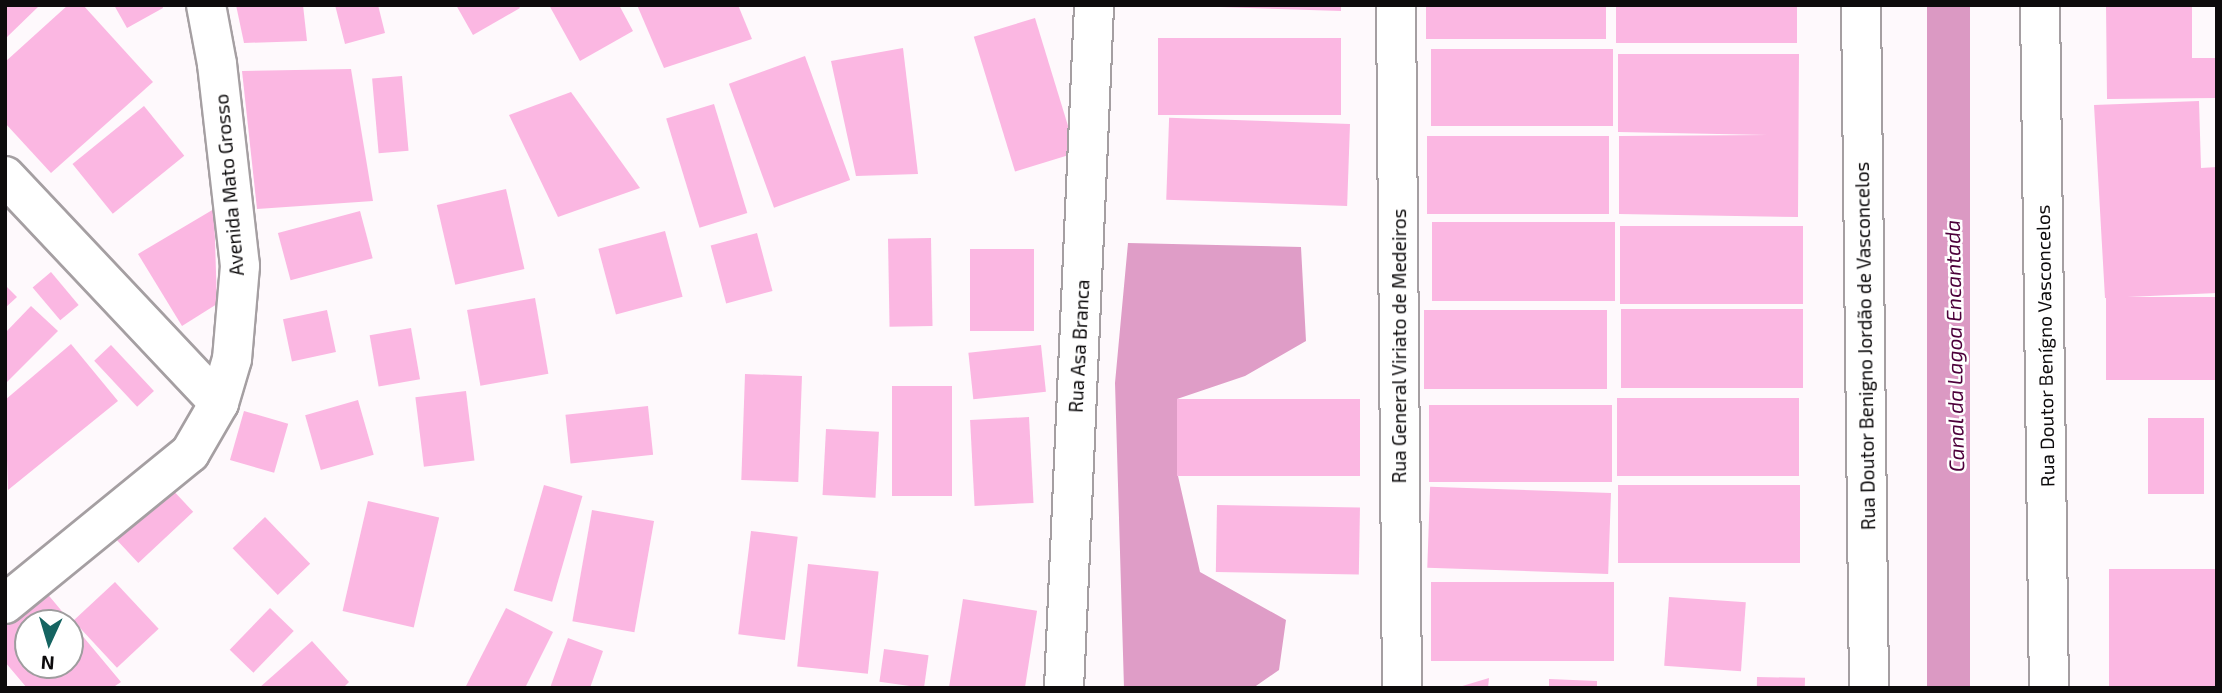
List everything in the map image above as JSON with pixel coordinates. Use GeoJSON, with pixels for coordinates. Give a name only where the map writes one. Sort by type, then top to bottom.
{"type":"FeatureCollection","features":[{"type":"Feature","properties":{"kind":"main road","name":"Avenida Mato Grosso"},"geometry":{"type":"LineString","coordinates":[[5,604],[190,453],[219,403],[235,336],[240,266],[217,64],[206,5]]}},
{"type":"Feature","properties":{"kind":"main road","name":"Rua Asa Branca"},"geometry":{"type":"LineString","coordinates":[[1065,688],[1094,5]]}},
{"type":"Feature","properties":{"kind":"main road","name":"Rua General Viriato de Medeiros"},"geometry":{"type":"LineString","coordinates":[[1396,5],[1402,688]]}},
{"type":"Feature","properties":{"kind":"main road","name":"Rua Doutor Benigno Jordão de Vasconcelos"},"geometry":{"type":"LineString","coordinates":[[1861,5],[1869,688]]}},
{"type":"Feature","properties":{"kind":"main road","name":"Rua Doutor Benígno Vasconcelos"},"geometry":{"type":"LineString","coordinates":[[2040,5],[2049,688]]}},
{"type":"Feature","properties":{"kind":"main road"},"geometry":{"type":"LineString","coordinates":[[5,176],[219,403]]}},
{"type":"Feature","properties":{"kind":"shaded area"},"geometry":{"type":"Polygon","coordinates":[[[1128,243],[1301,247],[1306,341],[1245,376],[1177,399],[1178,476],[1200,572],[1286,620],[1279,670],[1253,688],[1124,688],[1115,383],[1128,243]]]}},
{"type":"Feature","properties":{"kind":"water","name":"Canal da Lagoa Encantada"},"geometry":{"type":"Polygon","coordinates":[[[1927,5],[1970,5],[1970,688],[1927,688],[1927,5]]]}},
{"type":"Feature","properties":{"kind":"building"},"geometry":{"type":"Polygon","coordinates":[[[5,5],[40,5],[5,39],[5,5]]]}},
{"type":"Feature","properties":{"kind":"building"},"geometry":{"type":"Polygon","coordinates":[[[68,5],[83,5],[153,82],[51,173],[5,123],[5,62],[68,5]]]}},
{"type":"Feature","properties":{"kind":"building"},"geometry":{"type":"Polygon","coordinates":[[[114,5],[162,5],[163,8],[127,28],[114,5]]]}},
{"type":"Feature","properties":{"kind":"building"},"geometry":{"type":"Polygon","coordinates":[[[236,5],[303,5],[307,41],[244,43],[236,5]]]}},
{"type":"Feature","properties":{"kind":"building"},"geometry":{"type":"Polygon","coordinates":[[[335,5],[378,5],[385,33],[345,44],[335,5]]]}},
{"type":"Feature","properties":{"kind":"building"},"geometry":{"type":"Polygon","coordinates":[[[456,5],[518,5],[520,8],[473,35],[456,5]]]}},
{"type":"Feature","properties":{"kind":"building"},"geometry":{"type":"Polygon","coordinates":[[[549,5],[619,5],[633,31],[580,61],[549,5]]]}},
{"type":"Feature","properties":{"kind":"building"},"geometry":{"type":"Polygon","coordinates":[[[637,5],[738,5],[752,39],[664,68],[637,5]]]}},
{"type":"Feature","properties":{"kind":"building"},"geometry":{"type":"Polygon","coordinates":[[[1161,5],[1341,5],[1341,11],[1161,5]]]}},
{"type":"Feature","properties":{"kind":"building"},"geometry":{"type":"Polygon","coordinates":[[[1426,5],[1606,5],[1606,39],[1426,39],[1426,5]]]}},
{"type":"Feature","properties":{"kind":"building"},"geometry":{"type":"Polygon","coordinates":[[[1616,5],[1797,5],[1797,43],[1616,43],[1616,5]]]}},
{"type":"Feature","properties":{"kind":"building"},"geometry":{"type":"Polygon","coordinates":[[[2106,5],[2192,5],[2192,58],[2217,58],[2217,98],[2107,99],[2106,5]]]}},
{"type":"Feature","properties":{"kind":"building"},"geometry":{"type":"Polygon","coordinates":[[[1035,18],[1076,153],[1015,172],[974,37],[1035,18]]]}},
{"type":"Feature","properties":{"kind":"building"},"geometry":{"type":"Polygon","coordinates":[[[1158,38],[1341,38],[1341,115],[1158,115],[1158,38]]]}},
{"type":"Feature","properties":{"kind":"building"},"geometry":{"type":"Polygon","coordinates":[[[903,48],[918,174],[856,176],[831,61],[903,48]]]}},
{"type":"Feature","properties":{"kind":"building"},"geometry":{"type":"Polygon","coordinates":[[[1431,49],[1613,49],[1613,126],[1431,126],[1431,49]]]}},
{"type":"Feature","properties":{"kind":"building"},"geometry":{"type":"Polygon","coordinates":[[[1618,54],[1799,54],[1798,217],[1619,214],[1619,136],[1768,135],[1618,132],[1618,54]]]}},
{"type":"Feature","properties":{"kind":"building"},"geometry":{"type":"Polygon","coordinates":[[[805,56],[850,180],[774,208],[729,84],[805,56]]]}},
{"type":"Feature","properties":{"kind":"building"},"geometry":{"type":"Polygon","coordinates":[[[351,69],[373,201],[257,209],[242,71],[351,69]]]}},
{"type":"Feature","properties":{"kind":"building"},"geometry":{"type":"Polygon","coordinates":[[[402,76],[409,151],[379,153],[372,79],[402,76]]]}},
{"type":"Feature","properties":{"kind":"building"},"geometry":{"type":"Polygon","coordinates":[[[571,92],[640,188],[558,217],[509,115],[571,92]]]}},
{"type":"Feature","properties":{"kind":"building"},"geometry":{"type":"Polygon","coordinates":[[[2199,101],[2201,168],[2217,167],[2217,293],[2105,298],[2094,105],[2199,101]]]}},
{"type":"Feature","properties":{"kind":"building"},"geometry":{"type":"Polygon","coordinates":[[[714,104],[747,213],[700,228],[666,119],[714,104]]]}},
{"type":"Feature","properties":{"kind":"building"},"geometry":{"type":"Polygon","coordinates":[[[144,106],[184,156],[113,214],[73,164],[144,106]]]}},
{"type":"Feature","properties":{"kind":"building"},"geometry":{"type":"Polygon","coordinates":[[[1169,118],[1350,124],[1347,206],[1166,200],[1169,118]]]}},
{"type":"Feature","properties":{"kind":"building"},"geometry":{"type":"Polygon","coordinates":[[[1427,136],[1609,136],[1609,214],[1427,214],[1427,136]]]}},
{"type":"Feature","properties":{"kind":"building"},"geometry":{"type":"Polygon","coordinates":[[[506,189],[524,269],[455,285],[437,205],[506,189]]]}},
{"type":"Feature","properties":{"kind":"building"},"geometry":{"type":"Polygon","coordinates":[[[214,209],[217,304],[182,326],[138,254],[214,209]]]}},
{"type":"Feature","properties":{"kind":"building"},"geometry":{"type":"Polygon","coordinates":[[[360,211],[373,258],[291,280],[278,233],[360,211]]]}},
{"type":"Feature","properties":{"kind":"building"},"geometry":{"type":"Polygon","coordinates":[[[1432,222],[1615,222],[1615,301],[1432,301],[1432,222]]]}},
{"type":"Feature","properties":{"kind":"building"},"geometry":{"type":"Polygon","coordinates":[[[1620,226],[1803,226],[1803,304],[1620,304],[1620,226]]]}},
{"type":"Feature","properties":{"kind":"building"},"geometry":{"type":"Polygon","coordinates":[[[665,231],[683,297],[616,315],[598,249],[665,231]]]}},
{"type":"Feature","properties":{"kind":"building"},"geometry":{"type":"Polygon","coordinates":[[[757,233],[773,291],[726,303],[711,245],[757,233]]]}},
{"type":"Feature","properties":{"kind":"building"},"geometry":{"type":"Polygon","coordinates":[[[931,238],[933,326],[890,327],[888,239],[931,238]]]}},
{"type":"Feature","properties":{"kind":"building"},"geometry":{"type":"Polygon","coordinates":[[[970,249],[1034,249],[1034,331],[970,331],[970,249]]]}},
{"type":"Feature","properties":{"kind":"building"},"geometry":{"type":"Polygon","coordinates":[[[51,272],[79,305],[60,320],[33,287],[51,272]]]}},
{"type":"Feature","properties":{"kind":"building"},"geometry":{"type":"Polygon","coordinates":[[[5,285],[17,297],[5,308],[5,285]]]}},
{"type":"Feature","properties":{"kind":"building"},"geometry":{"type":"Polygon","coordinates":[[[2106,297],[2217,297],[2217,380],[2106,380],[2106,297]]]}},
{"type":"Feature","properties":{"kind":"building"},"geometry":{"type":"Polygon","coordinates":[[[535,298],[548,374],[480,386],[467,310],[535,298]]]}},
{"type":"Feature","properties":{"kind":"building"},"geometry":{"type":"Polygon","coordinates":[[[31,306],[58,331],[5,384],[5,333],[31,306]]]}},
{"type":"Feature","properties":{"kind":"building"},"geometry":{"type":"Polygon","coordinates":[[[1621,309],[1803,309],[1803,388],[1621,388],[1621,309]]]}},
{"type":"Feature","properties":{"kind":"building"},"geometry":{"type":"Polygon","coordinates":[[[327,310],[336,352],[292,361],[283,319],[327,310]]]}},
{"type":"Feature","properties":{"kind":"building"},"geometry":{"type":"Polygon","coordinates":[[[1424,310],[1607,310],[1607,389],[1424,389],[1424,310]]]}},
{"type":"Feature","properties":{"kind":"building"},"geometry":{"type":"Polygon","coordinates":[[[411,328],[420,379],[379,387],[370,335],[411,328]]]}},
{"type":"Feature","properties":{"kind":"building"},"geometry":{"type":"Polygon","coordinates":[[[71,344],[118,401],[8,490],[5,400],[71,344]]]}},
{"type":"Feature","properties":{"kind":"building"},"geometry":{"type":"Polygon","coordinates":[[[111,345],[154,391],[137,407],[94,361],[111,345]]]}},
{"type":"Feature","properties":{"kind":"building"},"geometry":{"type":"Polygon","coordinates":[[[1041,345],[1046,392],[973,399],[968,353],[1041,345]]]}},
{"type":"Feature","properties":{"kind":"building"},"geometry":{"type":"Polygon","coordinates":[[[745,374],[802,376],[798,482],[741,480],[745,374]]]}},
{"type":"Feature","properties":{"kind":"building"},"geometry":{"type":"Polygon","coordinates":[[[892,386],[952,386],[952,496],[892,496],[892,386]]]}},
{"type":"Feature","properties":{"kind":"building"},"geometry":{"type":"Polygon","coordinates":[[[466,391],[475,460],[424,467],[415,397],[466,391]]]}},
{"type":"Feature","properties":{"kind":"building"},"geometry":{"type":"Polygon","coordinates":[[[1617,398],[1799,398],[1799,476],[1617,476],[1617,398]]]}},
{"type":"Feature","properties":{"kind":"building"},"geometry":{"type":"Polygon","coordinates":[[[1177,399],[1360,399],[1360,476],[1177,476],[1177,399]]]}},
{"type":"Feature","properties":{"kind":"building"},"geometry":{"type":"Polygon","coordinates":[[[358,400],[374,455],[321,470],[305,415],[358,400]]]}},
{"type":"Feature","properties":{"kind":"building"},"geometry":{"type":"Polygon","coordinates":[[[1429,405],[1612,405],[1612,482],[1429,482],[1429,405]]]}},
{"type":"Feature","properties":{"kind":"building"},"geometry":{"type":"Polygon","coordinates":[[[648,406],[653,455],[571,463],[565,415],[648,406]]]}},
{"type":"Feature","properties":{"kind":"building"},"geometry":{"type":"Polygon","coordinates":[[[244,411],[288,424],[274,473],[230,460],[244,411]]]}},
{"type":"Feature","properties":{"kind":"building"},"geometry":{"type":"Polygon","coordinates":[[[1029,417],[1034,503],[975,506],[970,420],[1029,417]]]}},
{"type":"Feature","properties":{"kind":"building"},"geometry":{"type":"Polygon","coordinates":[[[2148,418],[2204,418],[2204,494],[2148,494],[2148,418]]]}},
{"type":"Feature","properties":{"kind":"building"},"geometry":{"type":"Polygon","coordinates":[[[826,429],[879,432],[875,498],[823,495],[826,429]]]}},
{"type":"Feature","properties":{"kind":"building"},"geometry":{"type":"Polygon","coordinates":[[[544,485],[582,496],[552,602],[514,591],[544,485]]]}},
{"type":"Feature","properties":{"kind":"building"},"geometry":{"type":"Polygon","coordinates":[[[1618,485],[1800,485],[1800,563],[1618,563],[1618,485]]]}},
{"type":"Feature","properties":{"kind":"building"},"geometry":{"type":"Polygon","coordinates":[[[170,487],[193,512],[138,563],[115,538],[170,487]]]}},
{"type":"Feature","properties":{"kind":"building"},"geometry":{"type":"Polygon","coordinates":[[[1430,487],[1611,493],[1608,574],[1427,568],[1430,487]]]}},
{"type":"Feature","properties":{"kind":"building"},"geometry":{"type":"Polygon","coordinates":[[[368,501],[439,517],[414,628],[343,611],[368,501]]]}},
{"type":"Feature","properties":{"kind":"building"},"geometry":{"type":"Polygon","coordinates":[[[1217,505],[1360,507],[1359,574],[1216,572],[1217,505]]]}},
{"type":"Feature","properties":{"kind":"building"},"geometry":{"type":"Polygon","coordinates":[[[592,510],[654,521],[634,632],[572,621],[592,510]]]}},
{"type":"Feature","properties":{"kind":"building"},"geometry":{"type":"Polygon","coordinates":[[[265,517],[310,564],[278,595],[233,548],[265,517]]]}},
{"type":"Feature","properties":{"kind":"building"},"geometry":{"type":"Polygon","coordinates":[[[751,531],[798,537],[785,640],[738,634],[751,531]]]}},
{"type":"Feature","properties":{"kind":"building"},"geometry":{"type":"Polygon","coordinates":[[[808,564],[879,571],[868,674],[797,666],[808,564]]]}},
{"type":"Feature","properties":{"kind":"building"},"geometry":{"type":"Polygon","coordinates":[[[2109,569],[2217,569],[2217,688],[2109,688],[2109,569]]]}},
{"type":"Feature","properties":{"kind":"building"},"geometry":{"type":"Polygon","coordinates":[[[115,582],[159,629],[117,668],[84,632],[84,611],[115,582]]]}},
{"type":"Feature","properties":{"kind":"building"},"geometry":{"type":"Polygon","coordinates":[[[1431,582],[1614,582],[1614,661],[1431,661],[1431,582]]]}},
{"type":"Feature","properties":{"kind":"building"},"geometry":{"type":"Polygon","coordinates":[[[45,591],[60,609],[14,609],[14,673],[5,662],[5,613],[45,591]]]}},
{"type":"Feature","properties":{"kind":"building"},"geometry":{"type":"Polygon","coordinates":[[[1669,597],[1746,602],[1741,671],[1664,666],[1669,597]]]}},
{"type":"Feature","properties":{"kind":"building"},"geometry":{"type":"Polygon","coordinates":[[[963,599],[1037,611],[1025,688],[949,688],[963,599]]]}},
{"type":"Feature","properties":{"kind":"building"},"geometry":{"type":"Polygon","coordinates":[[[270,608],[294,631],[253,673],[230,650],[270,608]]]}},
{"type":"Feature","properties":{"kind":"building"},"geometry":{"type":"Polygon","coordinates":[[[506,608],[553,632],[525,688],[465,688],[506,608]]]}},
{"type":"Feature","properties":{"kind":"building"},"geometry":{"type":"Polygon","coordinates":[[[84,638],[121,682],[112,688],[27,688],[19,679],[84,679],[84,638]]]}},
{"type":"Feature","properties":{"kind":"building"},"geometry":{"type":"Polygon","coordinates":[[[568,638],[603,651],[590,688],[550,688],[568,638]]]}},
{"type":"Feature","properties":{"kind":"building"},"geometry":{"type":"Polygon","coordinates":[[[312,641],[349,682],[343,688],[259,688],[312,641]]]}},
{"type":"Feature","properties":{"kind":"building"},"geometry":{"type":"Polygon","coordinates":[[[884,649],[929,655],[924,688],[879,682],[884,649]]]}},
{"type":"Feature","properties":{"kind":"building"},"geometry":{"type":"Polygon","coordinates":[[[1757,677],[1805,678],[1805,688],[1757,688],[1757,677]]]}},
{"type":"Feature","properties":{"kind":"building"},"geometry":{"type":"Polygon","coordinates":[[[1489,678],[1488,688],[1459,688],[1459,687],[1489,678]]]}},
{"type":"Feature","properties":{"kind":"building"},"geometry":{"type":"Polygon","coordinates":[[[1549,679],[1597,681],[1597,688],[1549,688],[1549,679]]]}}]}
